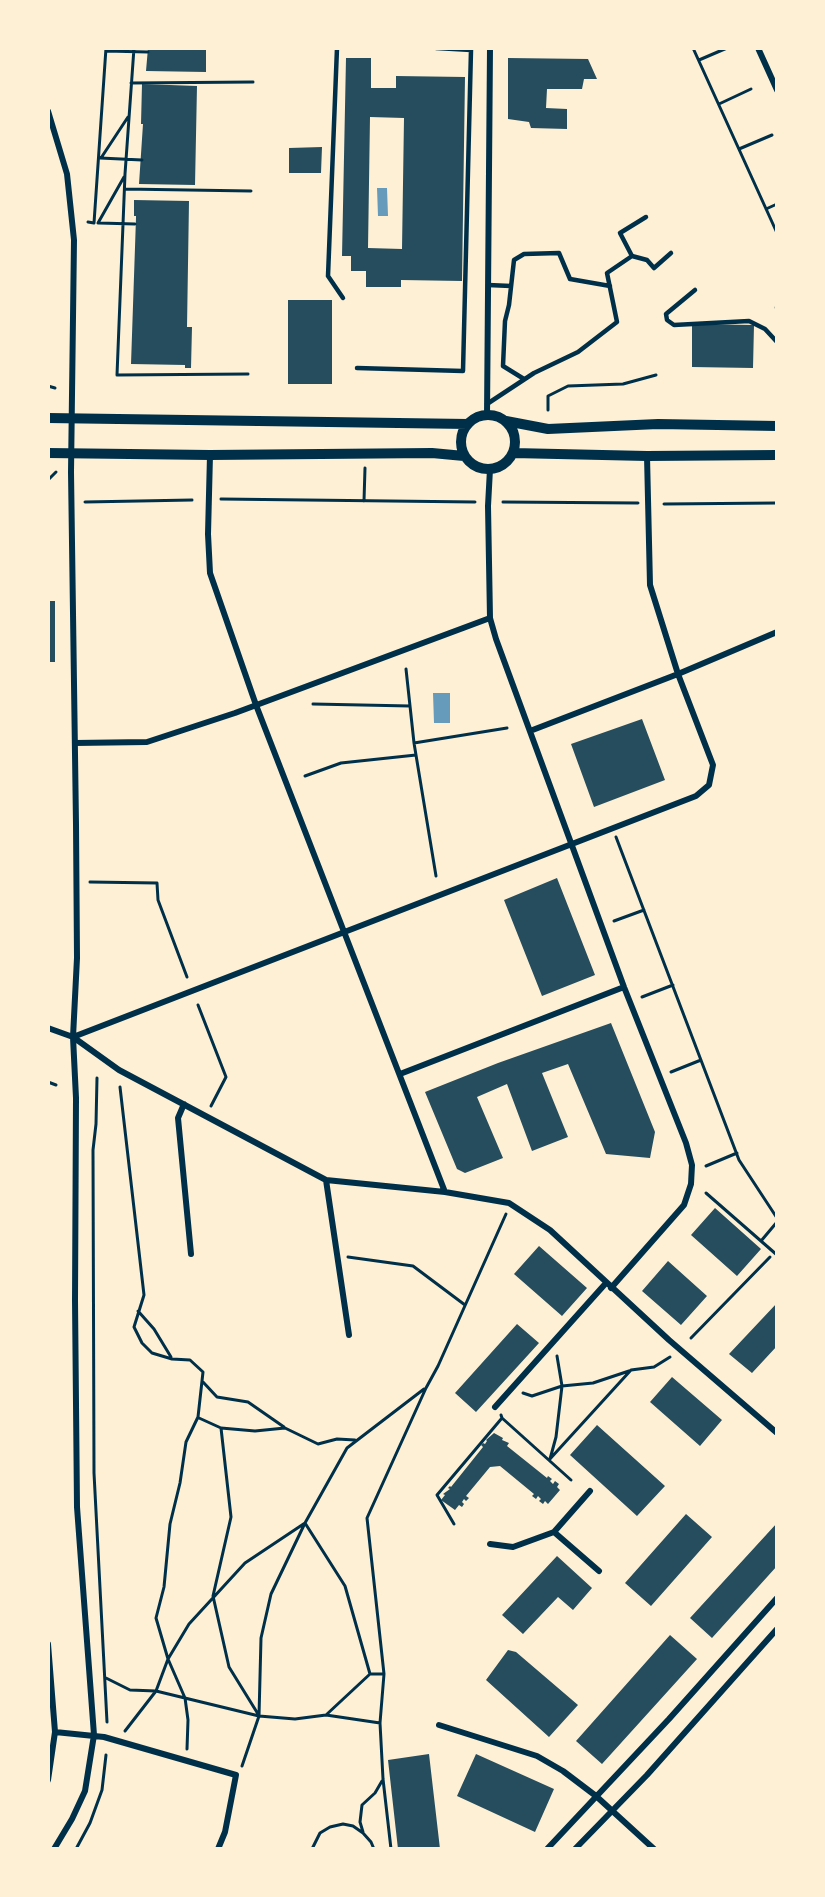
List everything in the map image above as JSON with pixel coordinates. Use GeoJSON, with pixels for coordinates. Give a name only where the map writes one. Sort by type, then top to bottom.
{"type":"FeatureCollection","features":[{"type":"Feature","properties":{"kind":"street"},"geometry":{"type":"LineString","coordinates":[[48,418],[468,423],[480,416],[487,409],[490,48]]}},
{"type":"Feature","properties":{"kind":"street"},"geometry":{"type":"LineString","coordinates":[[758,48],[777,90]]}},
{"type":"Feature","properties":{"kind":"street"},"geometry":{"type":"LineString","coordinates":[[48,111],[67,174],[74,240],[72,454],[77,958],[73,1037],[76,1098],[77,1507],[94,1735],[85,1791],[54,1849]]}},
{"type":"Feature","properties":{"kind":"street"},"geometry":{"type":"LineString","coordinates":[[487,409],[506,421],[548,429],[658,424],[777,426]]}},
{"type":"Feature","properties":{"kind":"street"},"geometry":{"type":"LineString","coordinates":[[48,453],[210,455],[432,453],[464,456],[475,466],[490,469],[504,464],[513,453],[515,436],[506,421]]}},
{"type":"Feature","properties":{"kind":"street"},"geometry":{"type":"LineString","coordinates":[[464,456],[461,439],[468,423]]}},
{"type":"Feature","properties":{"kind":"street"},"geometry":{"type":"LineString","coordinates":[[513,453],[647,456],[777,455]]}},
{"type":"Feature","properties":{"kind":"street"},"geometry":{"type":"LineString","coordinates":[[210,455],[207,534],[210,573],[256,705],[445,1192]]}},
{"type":"Feature","properties":{"kind":"street"},"geometry":{"type":"LineString","coordinates":[[73,1037],[696,796],[709,785],[713,765],[678,674],[650,585],[647,456]]}},
{"type":"Feature","properties":{"kind":"street"},"geometry":{"type":"LineString","coordinates":[[490,469],[488,506],[490,618],[624,987],[686,1143],[692,1165],[691,1184],[684,1205],[495,1407]]}},
{"type":"Feature","properties":{"kind":"street"},"geometry":{"type":"LineString","coordinates":[[75,743],[147,742],[256,705],[490,618]]}},
{"type":"Feature","properties":{"kind":"street"},"geometry":{"type":"LineString","coordinates":[[530,731],[678,674],[777,632]]}},
{"type":"Feature","properties":{"kind":"street"},"geometry":{"type":"LineString","coordinates":[[400,1074],[624,987]]}},
{"type":"Feature","properties":{"kind":"street"},"geometry":{"type":"LineString","coordinates":[[48,1028],[73,1037],[118,1070],[326,1180],[445,1192],[509,1203],[550,1230],[777,1433]]}},
{"type":"Feature","properties":{"kind":"street"},"geometry":{"type":"LineString","coordinates":[[184,1104],[178,1118],[191,1254]]}},
{"type":"Feature","properties":{"kind":"street"},"geometry":{"type":"LineString","coordinates":[[326,1180],[349,1335]]}},
{"type":"Feature","properties":{"kind":"street"},"geometry":{"type":"LineString","coordinates":[[490,1544],[513,1547],[554,1532],[590,1491]]}},
{"type":"Feature","properties":{"kind":"street"},"geometry":{"type":"LineString","coordinates":[[554,1532],[600,1571]]}},
{"type":"Feature","properties":{"kind":"street"},"geometry":{"type":"LineString","coordinates":[[547,1849],[654,1736],[777,1598]]}},
{"type":"Feature","properties":{"kind":"street"},"geometry":{"type":"LineString","coordinates":[[575,1849],[646,1775],[777,1629]]}},
{"type":"Feature","properties":{"kind":"street"},"geometry":{"type":"LineString","coordinates":[[48,1644],[55,1732],[48,1780]]}},
{"type":"Feature","properties":{"kind":"street"},"geometry":{"type":"LineString","coordinates":[[439,1725],[537,1756],[563,1771],[596,1796],[654,1849]]}},
{"type":"Feature","properties":{"kind":"street"},"geometry":{"type":"LineString","coordinates":[[55,1732],[94,1735],[236,1775],[225,1832],[218,1849]]}},
{"type":"Feature","properties":{"kind":"lane"},"geometry":{"type":"LineString","coordinates":[[337,48],[328,276],[343,298]]}},
{"type":"Feature","properties":{"kind":"lane"},"geometry":{"type":"LineString","coordinates":[[357,368],[463,371],[471,50],[436,48]]}},
{"type":"Feature","properties":{"kind":"lane"},"geometry":{"type":"LineString","coordinates":[[645,218],[620,233],[632,256],[646,260],[654,268],[671,253]]}},
{"type":"Feature","properties":{"kind":"lane"},"geometry":{"type":"LineString","coordinates":[[524,379],[503,366],[505,321],[512,286],[514,260],[524,254],[559,253],[570,279],[610,286]]}},
{"type":"Feature","properties":{"kind":"lane"},"geometry":{"type":"LineString","coordinates":[[487,409],[524,379],[578,352],[617,322],[607,273],[632,256]]}},
{"type":"Feature","properties":{"kind":"lane"},"geometry":{"type":"LineString","coordinates":[[488,285],[512,286]]}},
{"type":"Feature","properties":{"kind":"lane"},"geometry":{"type":"LineString","coordinates":[[695,290],[666,314],[667,321],[674,325],[749,321],[765,329],[777,342]]}},
{"type":"Feature","properties":{"kind":"path"},"geometry":{"type":"LineString","coordinates":[[134,48],[125,174],[117,375],[248,375]]}},
{"type":"Feature","properties":{"kind":"path"},"geometry":{"type":"LineString","coordinates":[[693,48],[777,233]]}},
{"type":"Feature","properties":{"kind":"path"},"geometry":{"type":"LineString","coordinates":[[699,60],[727,48]]}},
{"type":"Feature","properties":{"kind":"path"},"geometry":{"type":"LineString","coordinates":[[96,223],[106,49],[148,52]]}},
{"type":"Feature","properties":{"kind":"path"},"geometry":{"type":"LineString","coordinates":[[131,83],[253,82]]}},
{"type":"Feature","properties":{"kind":"path"},"geometry":{"type":"LineString","coordinates":[[719,104],[751,89]]}},
{"type":"Feature","properties":{"kind":"path"},"geometry":{"type":"LineString","coordinates":[[100,158],[129,116]]}},
{"type":"Feature","properties":{"kind":"path"},"geometry":{"type":"LineString","coordinates":[[739,149],[772,135]]}},
{"type":"Feature","properties":{"kind":"path"},"geometry":{"type":"LineString","coordinates":[[100,158],[142,160]]}},
{"type":"Feature","properties":{"kind":"path"},"geometry":{"type":"LineString","coordinates":[[96,223],[125,174]]}},
{"type":"Feature","properties":{"kind":"path"},"geometry":{"type":"LineString","coordinates":[[125,189],[252,191]]}},
{"type":"Feature","properties":{"kind":"path"},"geometry":{"type":"LineString","coordinates":[[766,209],[777,204]]}},
{"type":"Feature","properties":{"kind":"path"},"geometry":{"type":"LineString","coordinates":[[88,222],[135,224]]}},
{"type":"Feature","properties":{"kind":"path"},"geometry":{"type":"LineString","coordinates":[[548,410],[548,396],[568,386],[623,384],[656,375]]}},
{"type":"Feature","properties":{"kind":"path"},"geometry":{"type":"LineString","coordinates":[[48,386],[55,388]]}},
{"type":"Feature","properties":{"kind":"path"},"geometry":{"type":"LineString","coordinates":[[364,501],[365,468]]}},
{"type":"Feature","properties":{"kind":"path"},"geometry":{"type":"LineString","coordinates":[[48,480],[56,472]]}},
{"type":"Feature","properties":{"kind":"path"},"geometry":{"type":"LineString","coordinates":[[220,499],[475,502]]}},
{"type":"Feature","properties":{"kind":"path"},"geometry":{"type":"LineString","coordinates":[[85,502],[192,500]]}},
{"type":"Feature","properties":{"kind":"path"},"geometry":{"type":"LineString","coordinates":[[503,502],[638,503]]}},
{"type":"Feature","properties":{"kind":"path"},"geometry":{"type":"LineString","coordinates":[[664,504],[777,503]]}},
{"type":"Feature","properties":{"kind":"path"},"geometry":{"type":"LineString","coordinates":[[405,669],[414,743],[436,876]]}},
{"type":"Feature","properties":{"kind":"path"},"geometry":{"type":"LineString","coordinates":[[313,704],[410,706]]}},
{"type":"Feature","properties":{"kind":"path"},"geometry":{"type":"LineString","coordinates":[[414,743],[507,728]]}},
{"type":"Feature","properties":{"kind":"path"},"geometry":{"type":"LineString","coordinates":[[305,776],[341,763],[416,755]]}},
{"type":"Feature","properties":{"kind":"path"},"geometry":{"type":"LineString","coordinates":[[612,828],[737,1153],[777,1220],[761,1241]]}},
{"type":"Feature","properties":{"kind":"path"},"geometry":{"type":"LineString","coordinates":[[90,882],[157,883],[158,900],[188,977]]}},
{"type":"Feature","properties":{"kind":"path"},"geometry":{"type":"LineString","coordinates":[[614,921],[644,910]]}},
{"type":"Feature","properties":{"kind":"path"},"geometry":{"type":"LineString","coordinates":[[642,997],[673,986]]}},
{"type":"Feature","properties":{"kind":"path"},"geometry":{"type":"LineString","coordinates":[[198,1005],[226,1077],[206,1116]]}},
{"type":"Feature","properties":{"kind":"path"},"geometry":{"type":"LineString","coordinates":[[671,1072],[701,1060]]}},
{"type":"Feature","properties":{"kind":"path"},"geometry":{"type":"LineString","coordinates":[[97,1078],[93,1150],[94,1473],[107,1722]]}},
{"type":"Feature","properties":{"kind":"path"},"geometry":{"type":"LineString","coordinates":[[48,1082],[56,1085]]}},
{"type":"Feature","properties":{"kind":"path"},"geometry":{"type":"LineString","coordinates":[[120,1087],[144,1295],[134,1327],[142,1343],[152,1353],[172,1359],[190,1360],[203,1372],[198,1417],[186,1442],[180,1483],[170,1524],[164,1587],[156,1618],[168,1659],[185,1698],[188,1720],[187,1749]]}},
{"type":"Feature","properties":{"kind":"path"},"geometry":{"type":"LineString","coordinates":[[706,1166],[737,1153]]}},
{"type":"Feature","properties":{"kind":"path"},"geometry":{"type":"LineString","coordinates":[[706,1193],[777,1255]]}},
{"type":"Feature","properties":{"kind":"path"},"geometry":{"type":"LineString","coordinates":[[391,1849],[383,1779],[380,1723],[384,1674],[367,1518],[466,1306],[506,1214]]}},
{"type":"Feature","properties":{"kind":"path"},"geometry":{"type":"LineString","coordinates":[[337,1257],[413,1266],[466,1306]]}},
{"type":"Feature","properties":{"kind":"path"},"geometry":{"type":"LineString","coordinates":[[691,1338],[770,1257]]}},
{"type":"Feature","properties":{"kind":"path"},"geometry":{"type":"LineString","coordinates":[[138,1311],[154,1329],[172,1359]]}},
{"type":"Feature","properties":{"kind":"path"},"geometry":{"type":"LineString","coordinates":[[549,1460],[556,1437],[562,1386],[557,1356]]}},
{"type":"Feature","properties":{"kind":"path"},"geometry":{"type":"LineString","coordinates":[[523,1393],[532,1396],[562,1386],[593,1383],[631,1370],[654,1367],[670,1357]]}},
{"type":"Feature","properties":{"kind":"path"},"geometry":{"type":"LineString","coordinates":[[549,1460],[631,1370]]}},
{"type":"Feature","properties":{"kind":"path"},"geometry":{"type":"LineString","coordinates":[[202,1381],[217,1397],[248,1402],[285,1428],[318,1444],[337,1439],[357,1440]]}},
{"type":"Feature","properties":{"kind":"path"},"geometry":{"type":"LineString","coordinates":[[242,1766],[259,1716],[261,1638],[271,1594],[304,1523],[347,1448],[426,1388]]}},
{"type":"Feature","properties":{"kind":"path"},"geometry":{"type":"LineString","coordinates":[[495,1407],[502,1418],[571,1480]]}},
{"type":"Feature","properties":{"kind":"path"},"geometry":{"type":"LineString","coordinates":[[198,1417],[221,1428],[255,1431],[285,1428]]}},
{"type":"Feature","properties":{"kind":"path"},"geometry":{"type":"LineString","coordinates":[[454,1524],[437,1495],[502,1418]]}},
{"type":"Feature","properties":{"kind":"path"},"geometry":{"type":"LineString","coordinates":[[221,1428],[231,1517],[213,1596],[229,1667],[259,1716]]}},
{"type":"Feature","properties":{"kind":"path"},"geometry":{"type":"LineString","coordinates":[[125,1731],[156,1691],[168,1659],[189,1624],[213,1596],[245,1563],[304,1523]]}},
{"type":"Feature","properties":{"kind":"path"},"geometry":{"type":"LineString","coordinates":[[304,1523],[345,1586],[370,1674]]}},
{"type":"Feature","properties":{"kind":"path"},"geometry":{"type":"LineString","coordinates":[[326,1715],[370,1674],[384,1674]]}},
{"type":"Feature","properties":{"kind":"path"},"geometry":{"type":"LineString","coordinates":[[101,1678],[106,1678],[130,1690],[156,1691],[259,1716],[295,1719],[326,1715],[380,1723]]}},
{"type":"Feature","properties":{"kind":"path"},"geometry":{"type":"LineString","coordinates":[[76,1849],[90,1824],[102,1790],[106,1755]]}},
{"type":"Feature","properties":{"kind":"path"},"geometry":{"type":"LineString","coordinates":[[363,1833],[360,1822],[362,1805],[375,1793],[383,1779]]}},
{"type":"Feature","properties":{"kind":"path"},"geometry":{"type":"LineString","coordinates":[[312,1849],[320,1833],[330,1827],[343,1824],[353,1826],[363,1833],[374,1849]]}},
{"type":"Feature","properties":{"kind":"water"},"geometry":{"type":"Polygon","coordinates":[[[377,188],[387,188],[388,216],[378,216],[377,188]]]}},
{"type":"Feature","properties":{"kind":"water"},"geometry":{"type":"Polygon","coordinates":[[[433,693],[450,693],[450,723],[434,723],[433,693]]]}},
{"type":"Feature","properties":{"kind":"building"},"geometry":{"type":"Polygon","coordinates":[[[148,48],[206,48],[206,72],[146,71],[148,48]]]}},
{"type":"Feature","properties":{"kind":"building"},"geometry":{"type":"Polygon","coordinates":[[[346,58],[371,58],[371,88],[396,88],[396,76],[465,77],[462,281],[401,280],[401,287],[366,287],[366,271],[351,271],[351,256],[342,256],[346,58]],[[370,117],[368,248],[402,249],[404,118],[370,117]]]}},
{"type":"Feature","properties":{"kind":"building"},"geometry":{"type":"Polygon","coordinates":[[[508,58],[588,59],[597,79],[584,79],[582,89],[547,89],[546,108],[567,109],[567,129],[531,128],[529,122],[508,119],[508,58]]]}},
{"type":"Feature","properties":{"kind":"building"},"geometry":{"type":"Polygon","coordinates":[[[142,84],[197,86],[195,185],[139,184],[143,124],[141,124],[142,84]]]}},
{"type":"Feature","properties":{"kind":"building"},"geometry":{"type":"Polygon","coordinates":[[[322,147],[321,173],[289,173],[289,148],[322,147]]]}},
{"type":"Feature","properties":{"kind":"building"},"geometry":{"type":"Polygon","coordinates":[[[134,200],[189,201],[187,327],[192,327],[191,368],[185,368],[185,365],[131,364],[136,218],[134,200]]]}},
{"type":"Feature","properties":{"kind":"building"},"geometry":{"type":"Polygon","coordinates":[[[288,300],[332,300],[332,384],[288,384],[288,300]]]}},
{"type":"Feature","properties":{"kind":"building"},"geometry":{"type":"Polygon","coordinates":[[[692,324],[754,325],[753,368],[692,367],[692,324]]]}},
{"type":"Feature","properties":{"kind":"building"},"geometry":{"type":"Polygon","coordinates":[[[48,601],[55,601],[55,662],[48,662],[48,601]]]}},
{"type":"Feature","properties":{"kind":"building"},"geometry":{"type":"Polygon","coordinates":[[[642,719],[665,780],[594,807],[571,744],[642,719]]]}},
{"type":"Feature","properties":{"kind":"building"},"geometry":{"type":"Polygon","coordinates":[[[557,878],[595,975],[542,996],[504,900],[557,878]]]}},
{"type":"Feature","properties":{"kind":"building"},"geometry":{"type":"Polygon","coordinates":[[[611,1023],[655,1132],[650,1158],[606,1154],[568,1064],[542,1073],[568,1137],[532,1151],[507,1084],[477,1097],[503,1158],[465,1173],[457,1169],[425,1092],[611,1023]]]}},
{"type":"Feature","properties":{"kind":"building"},"geometry":{"type":"Polygon","coordinates":[[[715,1208],[761,1249],[737,1276],[691,1235],[715,1208]]]}},
{"type":"Feature","properties":{"kind":"building"},"geometry":{"type":"Polygon","coordinates":[[[539,1246],[587,1288],[562,1316],[514,1274],[539,1246]]]}},
{"type":"Feature","properties":{"kind":"building"},"geometry":{"type":"Polygon","coordinates":[[[668,1261],[707,1296],[681,1325],[642,1291],[668,1261]]]}},
{"type":"Feature","properties":{"kind":"building"},"geometry":{"type":"Polygon","coordinates":[[[777,1303],[777,1346],[752,1373],[729,1354],[777,1303]]]}},
{"type":"Feature","properties":{"kind":"building"},"geometry":{"type":"Polygon","coordinates":[[[517,1324],[539,1343],[476,1412],[455,1393],[517,1324]]]}},
{"type":"Feature","properties":{"kind":"building"},"geometry":{"type":"Polygon","coordinates":[[[672,1377],[722,1420],[700,1446],[650,1402],[672,1377]]]}},
{"type":"Feature","properties":{"kind":"building"},"geometry":{"type":"Polygon","coordinates":[[[597,1425],[665,1486],[637,1516],[570,1455],[597,1425]]]}},
{"type":"Feature","properties":{"kind":"building"},"geometry":{"type":"Polygon","coordinates":[[[494,1433],[509,1443],[507,1446],[547,1478],[548,1476],[552,1479],[550,1481],[553,1484],[555,1481],[559,1484],[557,1487],[560,1490],[548,1504],[545,1501],[543,1504],[539,1501],[541,1499],[538,1496],[536,1499],[532,1496],[534,1494],[500,1466],[490,1467],[466,1496],[469,1498],[466,1501],[464,1499],[462,1507],[459,1505],[455,1510],[441,1500],[445,1495],[443,1494],[450,1489],[448,1488],[483,1447],[481,1445],[485,1444],[494,1433]]]}},
{"type":"Feature","properties":{"kind":"building"},"geometry":{"type":"Polygon","coordinates":[[[686,1514],[712,1537],[651,1606],[625,1583],[686,1514]]]}},
{"type":"Feature","properties":{"kind":"building"},"geometry":{"type":"Polygon","coordinates":[[[777,1523],[777,1566],[712,1638],[690,1618],[777,1523]]]}},
{"type":"Feature","properties":{"kind":"building"},"geometry":{"type":"Polygon","coordinates":[[[557,1556],[592,1588],[573,1610],[558,1597],[523,1634],[502,1615],[557,1556]]]}},
{"type":"Feature","properties":{"kind":"building"},"geometry":{"type":"Polygon","coordinates":[[[670,1635],[697,1659],[602,1764],[576,1741],[670,1635]]]}},
{"type":"Feature","properties":{"kind":"building"},"geometry":{"type":"Polygon","coordinates":[[[508,1650],[516,1652],[578,1705],[549,1737],[486,1680],[508,1650]]]}},
{"type":"Feature","properties":{"kind":"building"},"geometry":{"type":"Polygon","coordinates":[[[429,1754],[440,1849],[398,1849],[388,1760],[429,1754]]]}},
{"type":"Feature","properties":{"kind":"building"},"geometry":{"type":"Polygon","coordinates":[[[476,1754],[554,1789],[535,1832],[457,1796],[476,1754]]]}}]}
